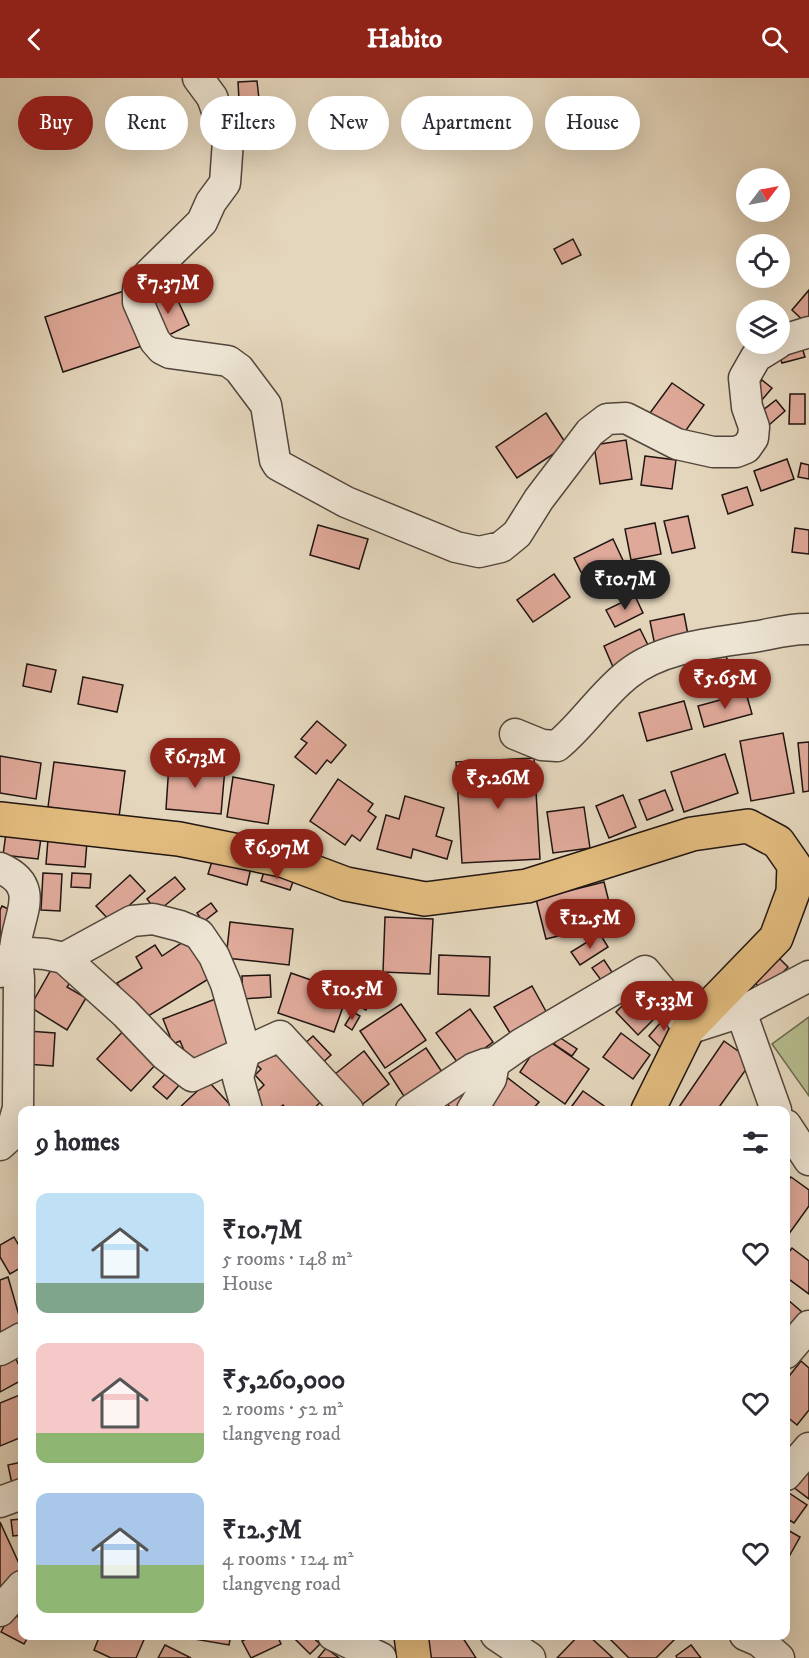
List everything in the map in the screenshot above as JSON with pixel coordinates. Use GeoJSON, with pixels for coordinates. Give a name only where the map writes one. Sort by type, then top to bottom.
{"type":"FeatureCollection","features":[{"type":"Feature","properties":{"kind":"highway"},"geometry":{"type":"LineString","coordinates":[[0,819],[179,839],[282,860],[346,884],[425,898],[527,886],[693,834],[748,826],[778,842],[794,865],[793,892],[776,938],[688,1029],[650,1106]]}},
{"type":"Feature","properties":{"kind":"highway"},"geometry":{"type":"LineString","coordinates":[[412,1640],[414,1658]]}},
{"type":"Feature","properties":{"kind":"street"},"geometry":{"type":"LineString","coordinates":[[198,78],[212,97],[228,141],[225,183],[202,222],[149,274],[138,288],[137,294],[143,317],[154,341],[170,354],[228,361],[239,369],[266,405],[274,460],[278,465],[346,502],[456,547],[479,552],[501,547],[517,534],[539,500],[590,432],[607,420],[626,418],[676,444],[713,452],[736,452],[746,448],[753,438],[754,427],[747,407],[744,378],[756,357],[760,354]]}},
{"type":"Feature","properties":{"kind":"street"},"geometry":{"type":"LineString","coordinates":[[790,338],[809,332]]}},
{"type":"Feature","properties":{"kind":"street"},"geometry":{"type":"LineString","coordinates":[[514,734],[542,745],[557,746],[628,673],[651,660],[686,649],[809,629]]}},
{"type":"Feature","properties":{"kind":"street"},"geometry":{"type":"LineString","coordinates":[[0,868],[13,874],[23,886],[26,901],[7,962]]}},
{"type":"Feature","properties":{"kind":"street"},"geometry":{"type":"LineString","coordinates":[[64,958],[132,921],[153,919],[199,934],[214,956],[226,984],[245,1051],[238,1078],[246,1106]]}},
{"type":"Feature","properties":{"kind":"street"},"geometry":{"type":"LineString","coordinates":[[7,962],[45,954],[64,958],[125,1012],[165,1055],[192,1076],[280,1036],[344,1106]]}},
{"type":"Feature","properties":{"kind":"street"},"geometry":{"type":"LineString","coordinates":[[7,962],[18,963],[18,1106]]}},
{"type":"Feature","properties":{"kind":"street"},"geometry":{"type":"LineString","coordinates":[[417,1106],[474,1068],[494,1063],[521,1044],[645,971],[670,1001],[688,1029],[741,1012],[809,976]]}},
{"type":"Feature","properties":{"kind":"street"},"geometry":{"type":"LineString","coordinates":[[741,1012],[775,1106]]}},
{"type":"Feature","properties":{"kind":"street"},"geometry":{"type":"LineString","coordinates":[[474,1106],[491,1079],[494,1063]]}},
{"type":"Feature","properties":{"kind":"street"},"geometry":{"type":"LineString","coordinates":[[0,1146],[10,1136],[18,1108]]}},
{"type":"Feature","properties":{"kind":"street"},"geometry":{"type":"LineString","coordinates":[[790,1131],[809,1161]]}},
{"type":"Feature","properties":{"kind":"street"},"geometry":{"type":"LineString","coordinates":[[790,1348],[809,1326]]}},
{"type":"Feature","properties":{"kind":"street"},"geometry":{"type":"LineString","coordinates":[[0,1350],[18,1340]]}},
{"type":"Feature","properties":{"kind":"street"},"geometry":{"type":"LineString","coordinates":[[790,1470],[809,1448]]}},
{"type":"Feature","properties":{"kind":"street"},"geometry":{"type":"LineString","coordinates":[[0,1611],[18,1591]]}},
{"type":"Feature","properties":{"kind":"street"},"geometry":{"type":"LineString","coordinates":[[343,1640],[381,1658]]}},
{"type":"Feature","properties":{"kind":"street"},"geometry":{"type":"LineString","coordinates":[[757,1640],[779,1658]]}},
{"type":"Feature","properties":{"kind":"green space"},"geometry":{"type":"Polygon","coordinates":[[[809,1017],[809,1096],[772,1044],[809,1017]]]}},
{"type":"Feature","properties":{"kind":"building"},"geometry":{"type":"Polygon","coordinates":[[[257,81],[259,96],[239,96],[238,82],[257,81]]]}},
{"type":"Feature","properties":{"kind":"building"},"geometry":{"type":"Polygon","coordinates":[[[573,239],[581,255],[562,264],[554,249],[573,239]]]}},
{"type":"Feature","properties":{"kind":"building"},"geometry":{"type":"Polygon","coordinates":[[[809,290],[809,326],[792,310],[809,290]]]}},
{"type":"Feature","properties":{"kind":"building"},"geometry":{"type":"Polygon","coordinates":[[[124,291],[142,346],[63,372],[45,317],[124,291]]]}},
{"type":"Feature","properties":{"kind":"building"},"geometry":{"type":"Polygon","coordinates":[[[174,292],[189,325],[163,338],[147,305],[174,292]]]}},
{"type":"Feature","properties":{"kind":"building"},"geometry":{"type":"Polygon","coordinates":[[[801,344],[805,357],[782,363],[779,354],[790,354],[790,347],[801,344]]]}},
{"type":"Feature","properties":{"kind":"building"},"geometry":{"type":"Polygon","coordinates":[[[762,380],[772,388],[761,401],[751,393],[762,380]]]}},
{"type":"Feature","properties":{"kind":"building"},"geometry":{"type":"Polygon","coordinates":[[[672,383],[704,405],[679,440],[647,417],[672,383]]]}},
{"type":"Feature","properties":{"kind":"building"},"geometry":{"type":"Polygon","coordinates":[[[790,394],[805,394],[805,424],[789,424],[790,394]]]}},
{"type":"Feature","properties":{"kind":"building"},"geometry":{"type":"Polygon","coordinates":[[[776,400],[785,411],[769,425],[759,413],[776,400]]]}},
{"type":"Feature","properties":{"kind":"building"},"geometry":{"type":"Polygon","coordinates":[[[546,413],[567,445],[517,478],[496,447],[546,413]]]}},
{"type":"Feature","properties":{"kind":"building"},"geometry":{"type":"Polygon","coordinates":[[[626,440],[632,479],[600,484],[594,445],[626,440]]]}},
{"type":"Feature","properties":{"kind":"building"},"geometry":{"type":"Polygon","coordinates":[[[645,456],[676,460],[672,489],[641,485],[645,456]]]}},
{"type":"Feature","properties":{"kind":"building"},"geometry":{"type":"Polygon","coordinates":[[[787,459],[794,479],[761,491],[754,471],[787,459]]]}},
{"type":"Feature","properties":{"kind":"building"},"geometry":{"type":"Polygon","coordinates":[[[801,463],[809,465],[809,479],[798,477],[801,463]]]}},
{"type":"Feature","properties":{"kind":"building"},"geometry":{"type":"Polygon","coordinates":[[[747,487],[753,505],[728,514],[722,495],[747,487]]]}},
{"type":"Feature","properties":{"kind":"building"},"geometry":{"type":"Polygon","coordinates":[[[688,516],[695,548],[672,553],[664,521],[688,516]]]}},
{"type":"Feature","properties":{"kind":"building"},"geometry":{"type":"Polygon","coordinates":[[[655,523],[661,554],[631,560],[625,529],[655,523]]]}},
{"type":"Feature","properties":{"kind":"building"},"geometry":{"type":"Polygon","coordinates":[[[318,525],[368,539],[359,569],[310,555],[318,525]]]}},
{"type":"Feature","properties":{"kind":"building"},"geometry":{"type":"Polygon","coordinates":[[[795,528],[809,530],[809,554],[792,552],[795,528]]]}},
{"type":"Feature","properties":{"kind":"building"},"geometry":{"type":"Polygon","coordinates":[[[613,539],[627,569],[589,588],[574,558],[613,539]]]}},
{"type":"Feature","properties":{"kind":"building"},"geometry":{"type":"Polygon","coordinates":[[[554,574],[570,597],[533,622],[517,600],[554,574]]]}},
{"type":"Feature","properties":{"kind":"building"},"geometry":{"type":"Polygon","coordinates":[[[635,596],[643,613],[615,627],[606,610],[635,596]]]}},
{"type":"Feature","properties":{"kind":"building"},"geometry":{"type":"Polygon","coordinates":[[[684,614],[689,640],[655,646],[650,621],[684,614]]]}},
{"type":"Feature","properties":{"kind":"building"},"geometry":{"type":"Polygon","coordinates":[[[640,629],[650,649],[613,667],[604,646],[640,629]]]}},
{"type":"Feature","properties":{"kind":"building"},"geometry":{"type":"Polygon","coordinates":[[[726,655],[732,680],[695,689],[689,665],[726,655]]]}},
{"type":"Feature","properties":{"kind":"building"},"geometry":{"type":"Polygon","coordinates":[[[27,664],[56,670],[51,692],[23,686],[27,664]]]}},
{"type":"Feature","properties":{"kind":"building"},"geometry":{"type":"Polygon","coordinates":[[[83,677],[123,685],[117,712],[78,704],[83,677]]]}},
{"type":"Feature","properties":{"kind":"building"},"geometry":{"type":"Polygon","coordinates":[[[746,693],[752,714],[704,727],[698,706],[746,693]]]}},
{"type":"Feature","properties":{"kind":"building"},"geometry":{"type":"Polygon","coordinates":[[[684,701],[692,729],[647,741],[639,713],[684,701]]]}},
{"type":"Feature","properties":{"kind":"building"},"geometry":{"type":"Polygon","coordinates":[[[317,721],[346,745],[331,763],[327,760],[316,774],[295,757],[307,743],[301,739],[317,721]]]}},
{"type":"Feature","properties":{"kind":"building"},"geometry":{"type":"Polygon","coordinates":[[[783,733],[794,793],[751,801],[740,741],[783,733]]]}},
{"type":"Feature","properties":{"kind":"building"},"geometry":{"type":"Polygon","coordinates":[[[809,742],[809,791],[803,792],[798,743],[809,742]]]}},
{"type":"Feature","properties":{"kind":"building"},"geometry":{"type":"Polygon","coordinates":[[[725,754],[738,793],[684,812],[671,772],[725,754]]]}},
{"type":"Feature","properties":{"kind":"building"},"geometry":{"type":"Polygon","coordinates":[[[0,756],[41,763],[36,799],[0,793],[0,756]]]}},
{"type":"Feature","properties":{"kind":"building"},"geometry":{"type":"Polygon","coordinates":[[[534,758],[540,859],[462,863],[456,762],[534,758]]]}},
{"type":"Feature","properties":{"kind":"building"},"geometry":{"type":"Polygon","coordinates":[[[54,762],[125,771],[119,817],[48,807],[54,762]]]}},
{"type":"Feature","properties":{"kind":"building"},"geometry":{"type":"Polygon","coordinates":[[[169,764],[225,768],[221,814],[166,809],[169,764]]]}},
{"type":"Feature","properties":{"kind":"building"},"geometry":{"type":"Polygon","coordinates":[[[233,777],[274,785],[268,824],[227,817],[233,777]]]}},
{"type":"Feature","properties":{"kind":"building"},"geometry":{"type":"Polygon","coordinates":[[[338,779],[373,804],[368,811],[376,817],[360,841],[352,835],[345,845],[310,821],[338,779]]]}},
{"type":"Feature","properties":{"kind":"building"},"geometry":{"type":"Polygon","coordinates":[[[665,790],[673,810],[647,820],[639,800],[665,790]]]}},
{"type":"Feature","properties":{"kind":"building"},"geometry":{"type":"Polygon","coordinates":[[[623,795],[636,827],[609,838],[596,806],[623,795]]]}},
{"type":"Feature","properties":{"kind":"building"},"geometry":{"type":"Polygon","coordinates":[[[405,796],[444,808],[436,836],[452,841],[447,859],[413,849],[411,858],[377,849],[386,815],[399,819],[405,796]]]}},
{"type":"Feature","properties":{"kind":"building"},"geometry":{"type":"Polygon","coordinates":[[[584,807],[590,848],[553,853],[547,812],[584,807]]]}},
{"type":"Feature","properties":{"kind":"building"},"geometry":{"type":"Polygon","coordinates":[[[6,833],[41,838],[38,859],[3,855],[6,833]]]}},
{"type":"Feature","properties":{"kind":"building"},"geometry":{"type":"Polygon","coordinates":[[[48,839],[87,842],[85,867],[46,864],[48,839]]]}},
{"type":"Feature","properties":{"kind":"building"},"geometry":{"type":"Polygon","coordinates":[[[213,858],[251,868],[247,885],[208,874],[213,858]]]}},
{"type":"Feature","properties":{"kind":"building"},"geometry":{"type":"Polygon","coordinates":[[[265,869],[294,879],[290,890],[261,881],[265,869]]]}},
{"type":"Feature","properties":{"kind":"building"},"geometry":{"type":"Polygon","coordinates":[[[43,873],[62,874],[60,911],[41,910],[43,873]]]}},
{"type":"Feature","properties":{"kind":"building"},"geometry":{"type":"Polygon","coordinates":[[[72,873],[91,874],[90,888],[71,887],[72,873]]]}},
{"type":"Feature","properties":{"kind":"building"},"geometry":{"type":"Polygon","coordinates":[[[130,875],[145,891],[111,922],[96,906],[130,875]]]}},
{"type":"Feature","properties":{"kind":"building"},"geometry":{"type":"Polygon","coordinates":[[[175,877],[185,889],[157,912],[147,899],[175,877]]]}},
{"type":"Feature","properties":{"kind":"building"},"geometry":{"type":"Polygon","coordinates":[[[604,882],[614,922],[546,939],[536,899],[604,882]]]}},
{"type":"Feature","properties":{"kind":"building"},"geometry":{"type":"Polygon","coordinates":[[[211,903],[217,911],[203,922],[197,913],[211,903]]]}},
{"type":"Feature","properties":{"kind":"building"},"geometry":{"type":"Polygon","coordinates":[[[2,906],[17,913],[0,944],[0,910],[2,906]]]}},
{"type":"Feature","properties":{"kind":"building"},"geometry":{"type":"Polygon","coordinates":[[[385,917],[433,919],[430,974],[383,972],[385,917]]]}},
{"type":"Feature","properties":{"kind":"building"},"geometry":{"type":"Polygon","coordinates":[[[230,922],[293,929],[289,965],[226,958],[230,922]]]}},
{"type":"Feature","properties":{"kind":"building"},"geometry":{"type":"Polygon","coordinates":[[[600,934],[608,947],[580,965],[571,952],[600,934]]]}},
{"type":"Feature","properties":{"kind":"building"},"geometry":{"type":"Polygon","coordinates":[[[186,940],[211,966],[210,978],[140,1021],[117,983],[142,968],[136,957],[155,945],[162,956],[186,940]]]}},
{"type":"Feature","properties":{"kind":"building"},"geometry":{"type":"Polygon","coordinates":[[[439,955],[490,957],[489,996],[438,994],[439,955]]]}},
{"type":"Feature","properties":{"kind":"building"},"geometry":{"type":"Polygon","coordinates":[[[779,958],[788,967],[764,992],[755,983],[779,958]]]}},
{"type":"Feature","properties":{"kind":"building"},"geometry":{"type":"Polygon","coordinates":[[[604,960],[612,972],[601,980],[592,968],[604,960]]]}},
{"type":"Feature","properties":{"kind":"building"},"geometry":{"type":"Polygon","coordinates":[[[52,968],[72,980],[67,987],[86,998],[67,1030],[30,1007],[52,968]]]}},
{"type":"Feature","properties":{"kind":"building"},"geometry":{"type":"Polygon","coordinates":[[[291,973],[348,993],[334,1032],[278,1013],[291,973]]]}},
{"type":"Feature","properties":{"kind":"building"},"geometry":{"type":"Polygon","coordinates":[[[270,975],[271,997],[243,999],[242,976],[270,975]]]}},
{"type":"Feature","properties":{"kind":"building"},"geometry":{"type":"Polygon","coordinates":[[[364,975],[378,982],[366,1010],[351,1003],[364,975]]]}},
{"type":"Feature","properties":{"kind":"building"},"geometry":{"type":"Polygon","coordinates":[[[644,984],[666,1007],[638,1035],[616,1012],[644,984]]]}},
{"type":"Feature","properties":{"kind":"building"},"geometry":{"type":"Polygon","coordinates":[[[532,986],[548,1015],[512,1036],[494,1007],[532,986]]]}},
{"type":"Feature","properties":{"kind":"building"},"geometry":{"type":"Polygon","coordinates":[[[218,998],[236,1045],[190,1064],[180,1041],[173,1044],[163,1019],[218,998]]]}},
{"type":"Feature","properties":{"kind":"building"},"geometry":{"type":"Polygon","coordinates":[[[401,1004],[426,1040],[385,1068],[360,1031],[401,1004]]]}},
{"type":"Feature","properties":{"kind":"building"},"geometry":{"type":"Polygon","coordinates":[[[470,1009],[493,1042],[460,1066],[436,1033],[470,1009]]]}},
{"type":"Feature","properties":{"kind":"building"},"geometry":{"type":"Polygon","coordinates":[[[353,1012],[360,1016],[352,1030],[345,1025],[353,1012]]]}},
{"type":"Feature","properties":{"kind":"building"},"geometry":{"type":"Polygon","coordinates":[[[666,1016],[679,1027],[661,1048],[649,1036],[666,1016]]]}},
{"type":"Feature","properties":{"kind":"building"},"geometry":{"type":"Polygon","coordinates":[[[125,1029],[159,1061],[131,1091],[97,1059],[125,1029]]]}},
{"type":"Feature","properties":{"kind":"building"},"geometry":{"type":"Polygon","coordinates":[[[28,1031],[55,1033],[53,1066],[26,1064],[28,1031]]]}},
{"type":"Feature","properties":{"kind":"building"},"geometry":{"type":"Polygon","coordinates":[[[621,1033],[650,1055],[633,1079],[603,1057],[621,1033]]]}},
{"type":"Feature","properties":{"kind":"building"},"geometry":{"type":"Polygon","coordinates":[[[313,1036],[331,1055],[320,1065],[302,1046],[313,1036]]]}},
{"type":"Feature","properties":{"kind":"building"},"geometry":{"type":"Polygon","coordinates":[[[543,1037],[589,1069],[565,1104],[520,1072],[543,1037]]]}},
{"type":"Feature","properties":{"kind":"building"},"geometry":{"type":"Polygon","coordinates":[[[559,1037],[577,1049],[572,1056],[554,1044],[559,1037]]]}},
{"type":"Feature","properties":{"kind":"building"},"geometry":{"type":"Polygon","coordinates":[[[724,1041],[752,1061],[720,1106],[680,1106],[724,1041]]]}},
{"type":"Feature","properties":{"kind":"building"},"geometry":{"type":"Polygon","coordinates":[[[267,1046],[275,1056],[282,1050],[326,1097],[316,1106],[258,1106],[251,1098],[264,1085],[255,1075],[261,1069],[252,1060],[267,1046]]]}},
{"type":"Feature","properties":{"kind":"building"},"geometry":{"type":"Polygon","coordinates":[[[426,1048],[444,1075],[407,1101],[389,1073],[426,1048]]]}},
{"type":"Feature","properties":{"kind":"building"},"geometry":{"type":"Polygon","coordinates":[[[364,1051],[389,1084],[360,1106],[335,1074],[364,1051]]]}},
{"type":"Feature","properties":{"kind":"building"},"geometry":{"type":"Polygon","coordinates":[[[168,1071],[181,1083],[167,1099],[153,1087],[168,1071]]]}},
{"type":"Feature","properties":{"kind":"building"},"geometry":{"type":"Polygon","coordinates":[[[508,1078],[539,1102],[536,1106],[486,1106],[508,1078]]]}},
{"type":"Feature","properties":{"kind":"building"},"geometry":{"type":"Polygon","coordinates":[[[208,1081],[231,1106],[181,1106],[208,1081]]]}},
{"type":"Feature","properties":{"kind":"building"},"geometry":{"type":"Polygon","coordinates":[[[460,1086],[470,1100],[462,1106],[449,1106],[443,1098],[460,1086]]]}},
{"type":"Feature","properties":{"kind":"building"},"geometry":{"type":"Polygon","coordinates":[[[583,1091],[604,1106],[572,1106],[583,1091]]]}},
{"type":"Feature","properties":{"kind":"building"},"geometry":{"type":"Polygon","coordinates":[[[790,1178],[809,1190],[809,1206],[790,1232],[790,1178]]]}},
{"type":"Feature","properties":{"kind":"building"},"geometry":{"type":"Polygon","coordinates":[[[14,1237],[18,1244],[18,1269],[10,1274],[0,1257],[0,1245],[14,1237]]]}},
{"type":"Feature","properties":{"kind":"building"},"geometry":{"type":"Polygon","coordinates":[[[792,1248],[809,1261],[809,1294],[790,1280],[790,1251],[792,1248]]]}},
{"type":"Feature","properties":{"kind":"building"},"geometry":{"type":"Polygon","coordinates":[[[8,1277],[18,1312],[18,1327],[0,1332],[0,1280],[8,1277]]]}},
{"type":"Feature","properties":{"kind":"building"},"geometry":{"type":"Polygon","coordinates":[[[790,1302],[809,1318],[790,1339],[790,1302]]]}},
{"type":"Feature","properties":{"kind":"building"},"geometry":{"type":"Polygon","coordinates":[[[15,1357],[18,1363],[18,1382],[0,1392],[0,1365],[15,1357]]]}},
{"type":"Feature","properties":{"kind":"building"},"geometry":{"type":"Polygon","coordinates":[[[801,1361],[809,1368],[809,1410],[797,1425],[790,1419],[790,1375],[801,1361]]]}},
{"type":"Feature","properties":{"kind":"building"},"geometry":{"type":"Polygon","coordinates":[[[18,1396],[18,1439],[0,1446],[0,1403],[18,1396]]]}},
{"type":"Feature","properties":{"kind":"building"},"geometry":{"type":"Polygon","coordinates":[[[18,1463],[18,1483],[12,1484],[8,1465],[18,1463]]]}},
{"type":"Feature","properties":{"kind":"building"},"geometry":{"type":"Polygon","coordinates":[[[809,1468],[809,1499],[793,1487],[809,1468]]]}},
{"type":"Feature","properties":{"kind":"building"},"geometry":{"type":"Polygon","coordinates":[[[790,1494],[807,1505],[794,1523],[790,1520],[790,1494]]]}},
{"type":"Feature","properties":{"kind":"building"},"geometry":{"type":"Polygon","coordinates":[[[18,1519],[18,1535],[13,1536],[11,1520],[18,1519]]]}},
{"type":"Feature","properties":{"kind":"building"},"geometry":{"type":"Polygon","coordinates":[[[0,1522],[18,1561],[18,1578],[0,1587],[0,1522]]]}},
{"type":"Feature","properties":{"kind":"building"},"geometry":{"type":"Polygon","coordinates":[[[790,1531],[800,1537],[790,1555],[790,1531]]]}},
{"type":"Feature","properties":{"kind":"building"},"geometry":{"type":"Polygon","coordinates":[[[11,1613],[18,1617],[18,1640],[26,1640],[24,1644],[1,1632],[11,1613]]]}},
{"type":"Feature","properties":{"kind":"building"},"geometry":{"type":"Polygon","coordinates":[[[98,1640],[144,1640],[136,1658],[111,1658],[94,1650],[98,1640]]]}},
{"type":"Feature","properties":{"kind":"building"},"geometry":{"type":"Polygon","coordinates":[[[200,1640],[230,1640],[229,1645],[200,1640]]]}},
{"type":"Feature","properties":{"kind":"building"},"geometry":{"type":"Polygon","coordinates":[[[279,1640],[281,1644],[251,1658],[242,1641],[279,1640]]]}},
{"type":"Feature","properties":{"kind":"building"},"geometry":{"type":"Polygon","coordinates":[[[296,1640],[316,1640],[320,1644],[310,1654],[296,1640]]]}},
{"type":"Feature","properties":{"kind":"building"},"geometry":{"type":"Polygon","coordinates":[[[428,1640],[464,1640],[476,1658],[431,1658],[428,1640]]]}},
{"type":"Feature","properties":{"kind":"building"},"geometry":{"type":"Polygon","coordinates":[[[574,1640],[593,1640],[613,1658],[557,1658],[574,1640]]]}},
{"type":"Feature","properties":{"kind":"building"},"geometry":{"type":"Polygon","coordinates":[[[611,1640],[674,1640],[656,1658],[629,1658],[611,1640]]]}},
{"type":"Feature","properties":{"kind":"building"},"geometry":{"type":"Polygon","coordinates":[[[165,1645],[191,1658],[158,1658],[165,1645]]]}},
{"type":"Feature","properties":{"kind":"building"},"geometry":{"type":"Polygon","coordinates":[[[691,1645],[701,1658],[677,1658],[676,1656],[691,1645]]]}},
{"type":"Feature","properties":{"kind":"building"},"geometry":{"type":"Polygon","coordinates":[[[326,1648],[339,1658],[318,1658],[326,1648]]]}}]}
